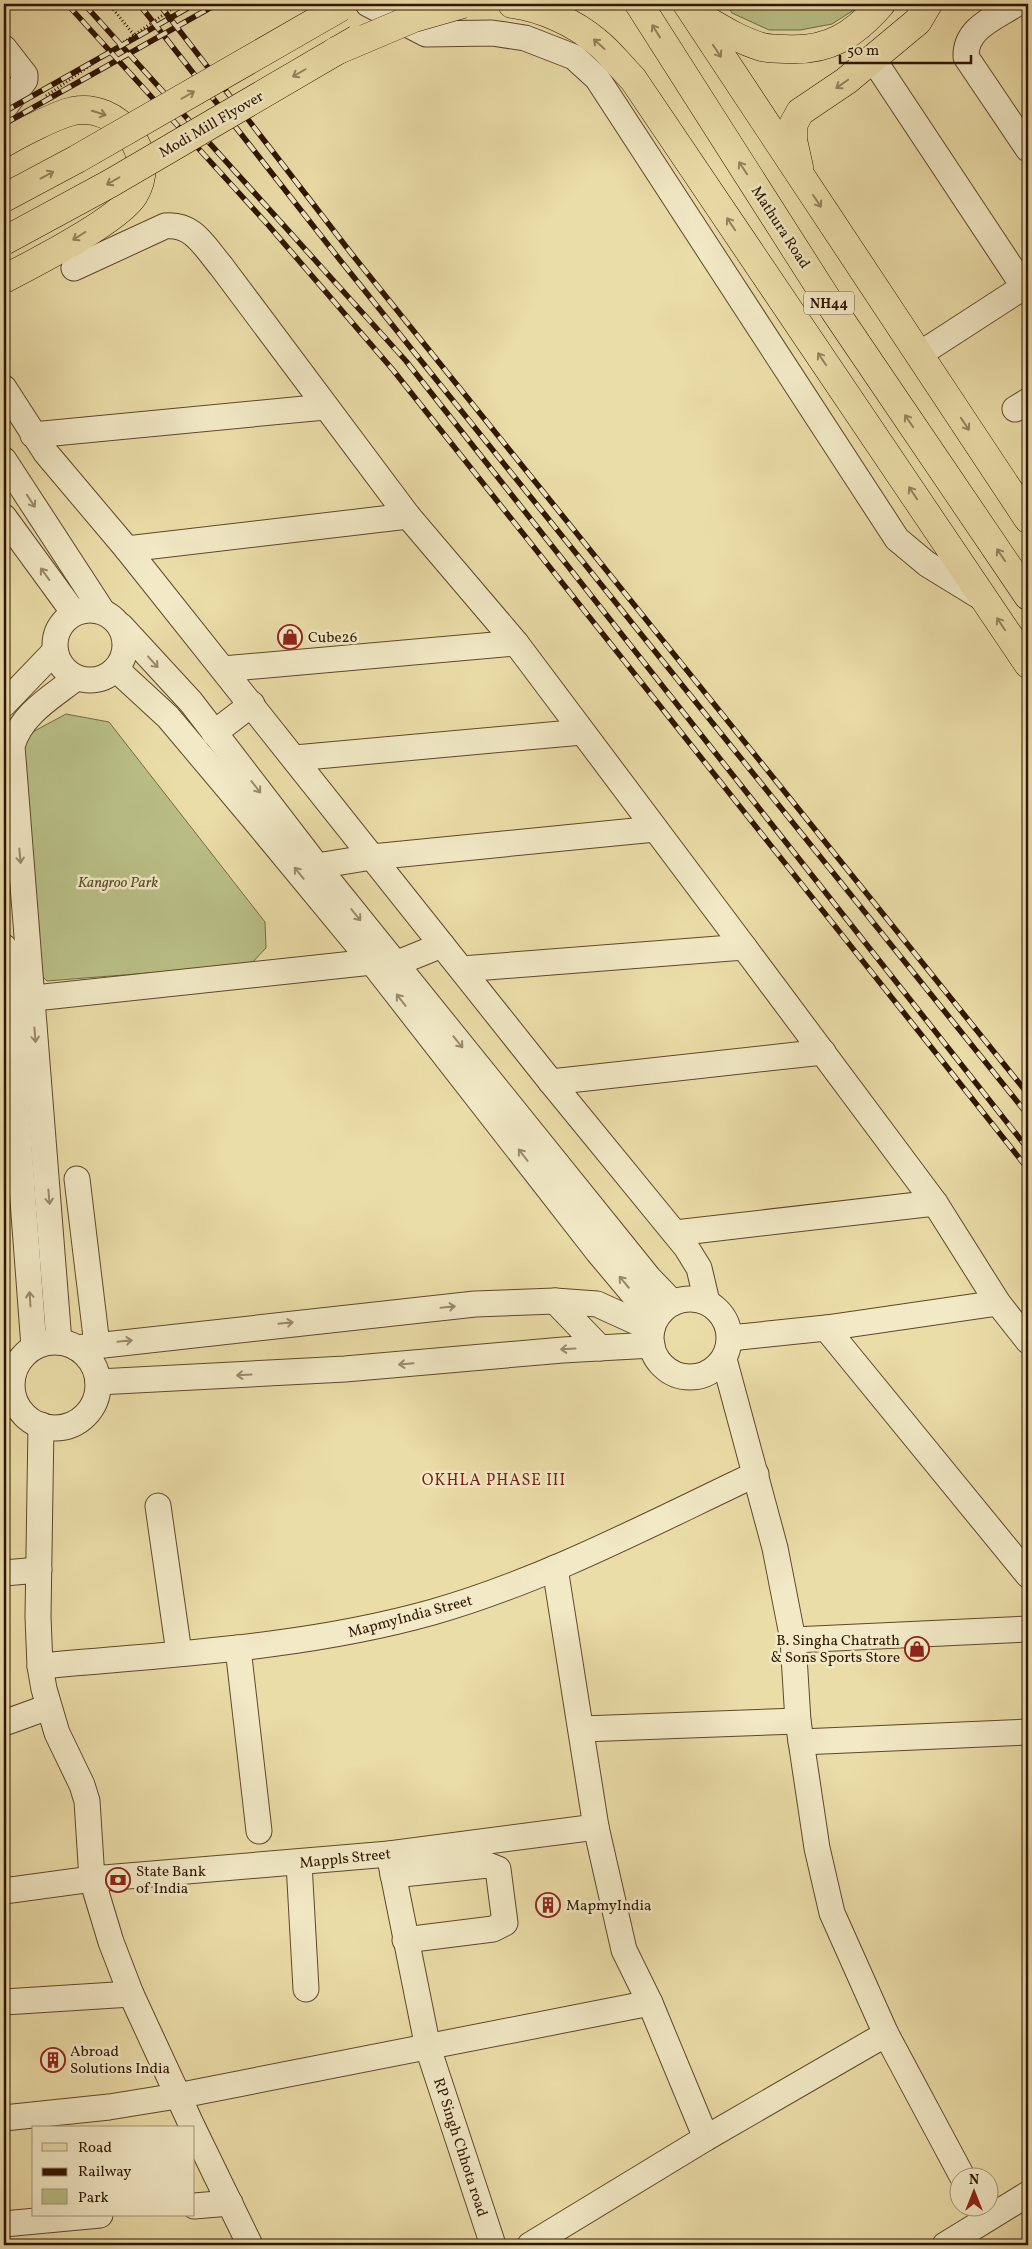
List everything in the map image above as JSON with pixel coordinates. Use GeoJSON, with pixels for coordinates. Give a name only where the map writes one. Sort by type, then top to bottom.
{"type":"FeatureCollection","features":[{"type":"Feature","properties":{"kind":"main road","name":"Modi Mill Flyover"},"geometry":{"type":"LineString","coordinates":[[4,241],[111,183],[416,4]]}},
{"type":"Feature","properties":{"kind":"main road"},"geometry":{"type":"LineString","coordinates":[[336,52],[414,18],[463,4]]}},
{"type":"Feature","properties":{"kind":"main road"},"geometry":{"type":"LineString","coordinates":[[512,4],[536,9],[581,31],[598,42],[632,79],[1028,664]]}},
{"type":"Feature","properties":{"kind":"main road","name":"Mathura Road"},"geometry":{"type":"LineString","coordinates":[[639,4],[834,310],[1028,596]]}},
{"type":"Feature","properties":{"kind":"main road"},"geometry":{"type":"LineString","coordinates":[[689,7],[727,32],[763,47],[814,49],[833,43],[852,33],[868,20],[881,4]]}},
{"type":"Feature","properties":{"kind":"main road"},"geometry":{"type":"LineString","coordinates":[[800,176],[793,140],[793,126],[800,112],[846,81],[918,22],[928,4]]}},
{"type":"Feature","properties":{"kind":"main road"},"geometry":{"type":"LineString","coordinates":[[4,198],[77,159],[344,5]]}},
{"type":"Feature","properties":{"kind":"main road","name":"NH44"},"geometry":{"type":"LineString","coordinates":[[689,7],[1028,518]]}},
{"type":"Feature","properties":{"kind":"main road"},"geometry":{"type":"LineString","coordinates":[[4,279],[36,262],[120,210],[134,194],[141,174],[140,152],[131,133],[114,118],[94,111],[73,112],[8,131]]}},
{"type":"Feature","properties":{"kind":"street"},"geometry":{"type":"LineString","coordinates":[[368,4],[426,34],[492,33],[524,38],[574,57],[597,78],[897,539],[927,564],[984,599]]}},
{"type":"Feature","properties":{"kind":"street"},"geometry":{"type":"LineString","coordinates":[[1016,4],[974,31],[967,41],[966,57],[1028,149]]}},
{"type":"Feature","properties":{"kind":"street"},"geometry":{"type":"LineString","coordinates":[[4,48],[25,75],[25,80],[4,108]]}},
{"type":"Feature","properties":{"kind":"street"},"geometry":{"type":"LineString","coordinates":[[873,59],[1026,285],[920,354]]}},
{"type":"Feature","properties":{"kind":"street"},"geometry":{"type":"LineString","coordinates":[[74,268],[165,226],[177,225],[188,228],[221,266],[408,516],[516,643],[936,1203],[998,1303],[1028,1341]]}},
{"type":"Feature","properties":{"kind":"street"},"geometry":{"type":"LineString","coordinates":[[4,388],[40,444],[252,704],[551,1082],[675,1233],[694,1258],[707,1302]]}},
{"type":"Feature","properties":{"kind":"street"},"geometry":{"type":"LineString","coordinates":[[325,407],[40,444],[7,465],[112,619],[126,639],[125,655],[117,670],[107,677],[96,681],[76,678],[64,670],[55,651],[55,639],[59,628],[74,613],[87,610],[112,619],[191,702],[317,866],[384,963],[598,1252],[658,1324],[659,1363],[667,1370],[687,1378],[708,1373],[727,1349],[826,1328],[998,1303]]}},
{"type":"Feature","properties":{"kind":"street"},"geometry":{"type":"LineString","coordinates":[[127,549],[408,516]]}},
{"type":"Feature","properties":{"kind":"street"},"geometry":{"type":"LineString","coordinates":[[4,517],[74,613]]}},
{"type":"Feature","properties":{"kind":"street"},"geometry":{"type":"LineString","coordinates":[[223,670],[516,643]]}},
{"type":"Feature","properties":{"kind":"street"},"geometry":{"type":"LineString","coordinates":[[4,704],[22,683],[55,651]]}},
{"type":"Feature","properties":{"kind":"street"},"geometry":{"type":"LineString","coordinates":[[117,670],[168,717],[384,963]]}},
{"type":"Feature","properties":{"kind":"street"},"geometry":{"type":"LineString","coordinates":[[34,1347],[15,1000],[12,746],[20,726],[38,708],[76,678]]}},
{"type":"Feature","properties":{"kind":"street"},"geometry":{"type":"LineString","coordinates":[[22,683],[38,708]]}},
{"type":"Feature","properties":{"kind":"street"},"geometry":{"type":"LineString","coordinates":[[168,717],[191,702]]}},
{"type":"Feature","properties":{"kind":"street"},"geometry":{"type":"LineString","coordinates":[[214,733],[252,704]]}},
{"type":"Feature","properties":{"kind":"street"},"geometry":{"type":"LineString","coordinates":[[295,758],[582,732]]}},
{"type":"Feature","properties":{"kind":"street"},"geometry":{"type":"LineString","coordinates":[[317,866],[372,857],[655,829]]}},
{"type":"Feature","properties":{"kind":"street"},"geometry":{"type":"LineString","coordinates":[[15,1000],[384,963],[442,945]]}},
{"type":"Feature","properties":{"kind":"street"},"geometry":{"type":"LineString","coordinates":[[4,947],[15,1000],[51,1216],[78,1345],[92,1362],[98,1382],[92,1407],[83,1417],[72,1424],[59,1427],[41,1425],[24,1414],[9,1382],[23,1355],[34,1347],[46,1342],[78,1345],[465,1305],[555,1301],[597,1304],[658,1324]]}},
{"type":"Feature","properties":{"kind":"street"},"geometry":{"type":"LineString","coordinates":[[462,970],[744,947]]}},
{"type":"Feature","properties":{"kind":"street"},"geometry":{"type":"LineString","coordinates":[[551,1082],[823,1052]]}},
{"type":"Feature","properties":{"kind":"street"},"geometry":{"type":"LineString","coordinates":[[77,1179],[78,1345]]}},
{"type":"Feature","properties":{"kind":"street"},"geometry":{"type":"LineString","coordinates":[[675,1233],[936,1203]]}},
{"type":"Feature","properties":{"kind":"street"},"geometry":{"type":"LineString","coordinates":[[98,1382],[345,1369],[600,1348],[658,1324],[688,1299],[707,1302],[718,1310],[725,1318],[727,1349],[775,1548],[793,1640],[800,1732],[817,1848],[832,1913],[886,2034],[957,2166]]}},
{"type":"Feature","properties":{"kind":"street"},"geometry":{"type":"LineString","coordinates":[[555,1301],[600,1348]]}},
{"type":"Feature","properties":{"kind":"street"},"geometry":{"type":"LineString","coordinates":[[826,1328],[1028,1575]]}},
{"type":"Feature","properties":{"kind":"street"},"geometry":{"type":"LineString","coordinates":[[41,1425],[38,1570],[40,1666],[48,1707],[57,1732],[82,1785],[87,1801],[92,1879],[111,1942],[131,1994],[192,2126]]}},
{"type":"Feature","properties":{"kind":"street","name":"MapmyIndia Street"},"geometry":{"type":"LineString","coordinates":[[40,1666],[238,1648],[341,1634],[432,1612],[476,1598],[555,1568],[756,1474]]}},
{"type":"Feature","properties":{"kind":"street"},"geometry":{"type":"LineString","coordinates":[[158,1506],[179,1653]]}},
{"type":"Feature","properties":{"kind":"street"},"geometry":{"type":"LineString","coordinates":[[555,1568],[596,1827],[624,1950],[650,2003],[706,2138]]}},
{"type":"Feature","properties":{"kind":"street"},"geometry":{"type":"LineString","coordinates":[[4,1573],[38,1570]]}},
{"type":"Feature","properties":{"kind":"street"},"geometry":{"type":"LineString","coordinates":[[793,1640],[1028,1629]]}},
{"type":"Feature","properties":{"kind":"street"},"geometry":{"type":"LineString","coordinates":[[238,1648],[259,1831]]}},
{"type":"Feature","properties":{"kind":"street"},"geometry":{"type":"LineString","coordinates":[[4,1723],[48,1707]]}},
{"type":"Feature","properties":{"kind":"street"},"geometry":{"type":"LineString","coordinates":[[582,1729],[800,1732],[1028,1732]]}},
{"type":"Feature","properties":{"kind":"street","name":"Mappls Street"},"geometry":{"type":"LineString","coordinates":[[4,1891],[92,1879],[299,1863],[391,1864],[596,1827]]}},
{"type":"Feature","properties":{"kind":"street"},"geometry":{"type":"LineString","coordinates":[[299,1863],[306,1988]]}},
{"type":"Feature","properties":{"kind":"street"},"geometry":{"type":"LineString","coordinates":[[391,1864],[488,1865],[498,1869],[505,1923],[493,1929],[406,1940]]}},
{"type":"Feature","properties":{"kind":"street","name":"RP Singh Chhota road"},"geometry":{"type":"LineString","coordinates":[[391,1864],[428,2048],[494,2245]]}},
{"type":"Feature","properties":{"kind":"street"},"geometry":{"type":"LineString","coordinates":[[4,2002],[131,1994]]}},
{"type":"Feature","properties":{"kind":"street"},"geometry":{"type":"LineString","coordinates":[[4,2118],[109,2100],[177,2096],[650,2003]]}},
{"type":"Feature","properties":{"kind":"street"},"geometry":{"type":"LineString","coordinates":[[530,2245],[706,2138],[886,2034]]}},
{"type":"Feature","properties":{"kind":"street"},"geometry":{"type":"LineString","coordinates":[[195,2133],[250,2245]]}},
{"type":"Feature","properties":{"kind":"street"},"geometry":{"type":"LineString","coordinates":[[1000,2206],[1028,2194]]}},
{"type":"Feature","properties":{"kind":"street"},"geometry":{"type":"LineString","coordinates":[[195,2206],[230,2203]]}},
{"type":"Feature","properties":{"kind":"street"},"geometry":{"type":"LineString","coordinates":[[4,2224],[89,2216]]}},
{"type":"Feature","properties":{"kind":"street"},"geometry":{"type":"LineString","coordinates":[[945,2245],[979,2216]]}},
{"type":"Feature","properties":{"kind":"path"},"geometry":{"type":"LineString","coordinates":[[110,4],[134,35]]}},
{"type":"Feature","properties":{"kind":"path"},"geometry":{"type":"LineString","coordinates":[[39,100],[179,4]]}},
{"type":"Feature","properties":{"kind":"green space"},"geometry":{"type":"Polygon","coordinates":[[[726,4],[863,4],[832,24],[800,30],[769,30],[732,13],[726,4]]]}},
{"type":"Feature","properties":{"kind":"green space","name":"Kangroo Park"},"geometry":{"type":"Polygon","coordinates":[[[66,714],[109,722],[265,922],[266,948],[250,965],[47,981],[31,965],[18,760],[27,735],[66,714]]]}},
{"type":"Feature","properties":{"kind":"railway"},"geometry":{"type":"LineString","coordinates":[[67,4],[269,226],[393,370],[1028,1169]]}},
{"type":"Feature","properties":{"kind":"railway"},"geometry":{"type":"LineString","coordinates":[[84,4],[406,361],[1028,1149]]}},
{"type":"Feature","properties":{"kind":"railway"},"geometry":{"type":"LineString","coordinates":[[139,4],[340,260],[1028,1115]]}},
{"type":"Feature","properties":{"kind":"railway"},"geometry":{"type":"LineString","coordinates":[[159,4],[351,253],[1028,1094]]}},
{"type":"Feature","properties":{"kind":"railway"},"geometry":{"type":"LineString","coordinates":[[4,112],[195,4]]}},
{"type":"Feature","properties":{"kind":"railway"},"geometry":{"type":"LineString","coordinates":[[4,124],[217,4]]}},
{"type":"Feature","properties":{"kind":"place","name":"Cube26"},"geometry":{"type":"Point","coordinates":[290,637]}},
{"type":"Feature","properties":{"kind":"place","name":"B. Singha Chatrath & Sons Sports Store"},"geometry":{"type":"Point","coordinates":[917,1649]}},
{"type":"Feature","properties":{"kind":"place","name":"State Bank of India"},"geometry":{"type":"Point","coordinates":[118,1880]}},
{"type":"Feature","properties":{"kind":"place","name":"MapmyIndia"},"geometry":{"type":"Point","coordinates":[548,1905]}},
{"type":"Feature","properties":{"kind":"place","name":"Abroad Solutions India"},"geometry":{"type":"Point","coordinates":[53,2060]}},
{"type":"Feature","properties":{"kind":"district","name":"OKHLA PHASE III"},"geometry":{"type":"Point","coordinates":[494,1479]}}]}
